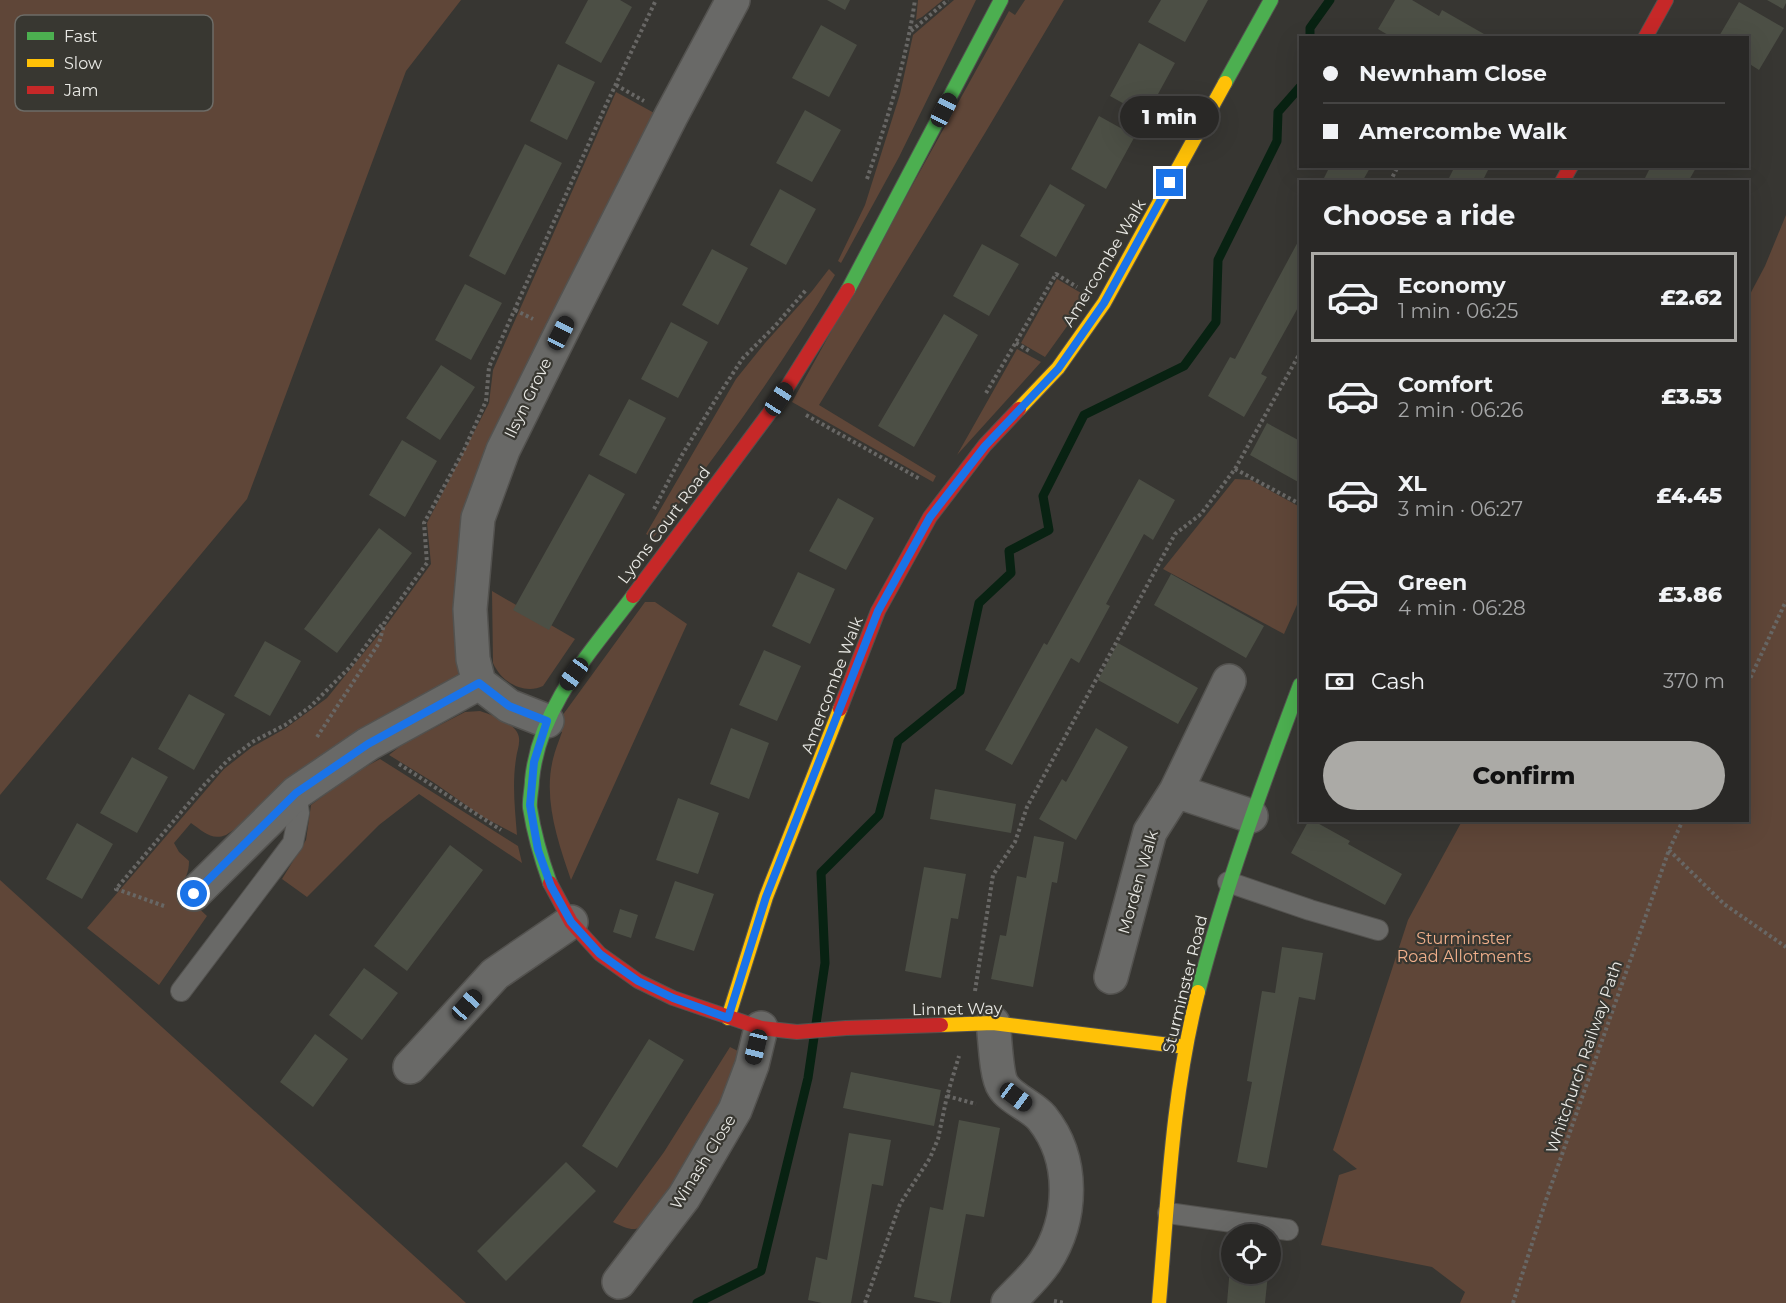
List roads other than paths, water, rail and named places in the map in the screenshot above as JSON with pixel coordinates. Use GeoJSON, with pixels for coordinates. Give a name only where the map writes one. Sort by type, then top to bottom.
{"type":"FeatureCollection","features":[{"type":"Feature","properties":{"kind":"street","name":"Ilsyn Grove"},"geometry":{"type":"LineString","coordinates":[[479,683],[473,659],[471,609],[478,518],[503,450],[671,116],[733,0]]}},
{"type":"Feature","properties":{"kind":"street","name":"Lyons Court Road"},"geometry":{"type":"LineString","coordinates":[[728,1018],[673,998],[638,981],[600,954],[571,922],[551,886],[538,850],[530,805],[534,762],[547,721],[562,691],[779,399],[856,277],[1001,0]]}},
{"type":"Feature","properties":{"kind":"street","name":"Amercombe Walk"},"geometry":{"type":"LineString","coordinates":[[728,1018],[766,897],[878,611],[930,517],[985,446],[1058,369],[1104,303],[1271,0]]}},
{"type":"Feature","properties":{"kind":"street"},"geometry":{"type":"LineString","coordinates":[[1646,36],[1666,0]]}},
{"type":"Feature","properties":{"kind":"street","name":"Morden Walk"},"geometry":{"type":"LineString","coordinates":[[1112,977],[1150,832],[1176,791],[1229,681]]}},
{"type":"Feature","properties":{"kind":"street"},"geometry":{"type":"LineString","coordinates":[[194,894],[296,793],[368,744],[479,683],[509,706],[547,721]]}},
{"type":"Feature","properties":{"kind":"street","name":"Sturminster Road"},"geometry":{"type":"LineString","coordinates":[[1159,1303],[1174,1127],[1186,1047],[1201,975],[1228,882],[1299,688]]}},
{"type":"Feature","properties":{"kind":"street"},"geometry":{"type":"LineString","coordinates":[[1176,791],[1251,816]]}},
{"type":"Feature","properties":{"kind":"street"},"geometry":{"type":"LineString","coordinates":[[410,1067],[495,974],[571,922]]}},
{"type":"Feature","properties":{"kind":"street","name":"Linnet Way"},"geometry":{"type":"LineString","coordinates":[[728,1018],[761,1028],[796,1032],[974,1024],[1186,1047]]}},
{"type":"Feature","properties":{"kind":"street"},"geometry":{"type":"LineString","coordinates":[[974,1024],[999,1072],[1002,1086],[1040,1116],[1058,1143],[1067,1178],[1066,1209],[1057,1241],[1043,1265],[1008,1303]]}},
{"type":"Feature","properties":{"kind":"street","name":"Winash Close"},"geometry":{"type":"LineString","coordinates":[[618,1282],[684,1197],[735,1110],[752,1065],[761,1028]]}},
{"type":"Feature","properties":{"kind":"lane"},"geometry":{"type":"LineString","coordinates":[[181,991],[293,843],[299,813],[296,793]]}},
{"type":"Feature","properties":{"kind":"lane"},"geometry":{"type":"LineString","coordinates":[[1228,882],[1378,930]]}},
{"type":"Feature","properties":{"kind":"lane"},"geometry":{"type":"LineString","coordinates":[[1167,1213],[1288,1230]]}},
{"type":"Feature","properties":{"kind":"waterway"},"geometry":{"type":"LineString","coordinates":[[1310,36],[1310,28],[1330,0]]}},
{"type":"Feature","properties":{"kind":"waterway"},"geometry":{"type":"LineString","coordinates":[[697,1303],[761,1271],[808,1078],[825,963],[821,873],[879,815],[898,741],[960,691],[979,603],[1011,573],[1009,551],[1049,530],[1043,496],[1084,415],[1184,366],[1216,322],[1218,260],[1277,141],[1278,112],[1299,88]]}},
{"type":"Feature","properties":{"kind":"park label","name":"Sturminster Road Allotments"},"geometry":{"type":"Point","coordinates":[1464,947]}}]}
